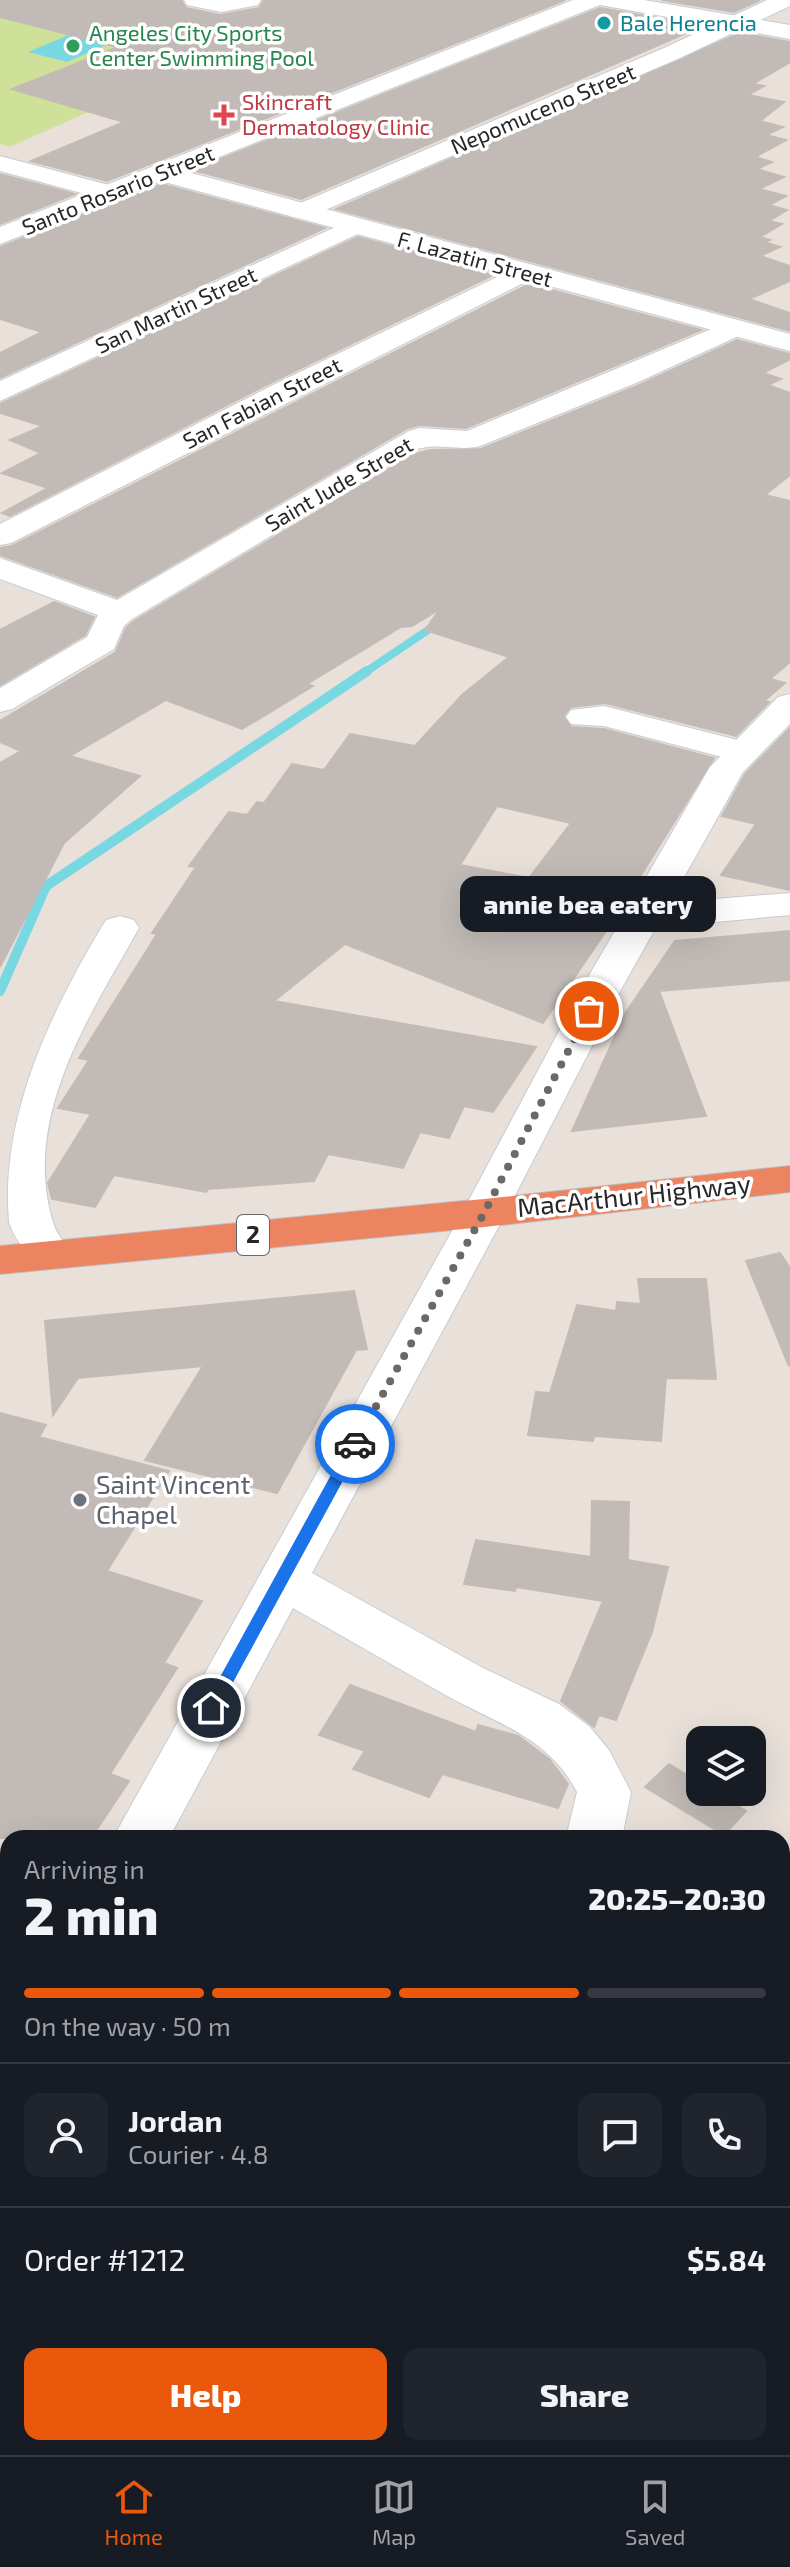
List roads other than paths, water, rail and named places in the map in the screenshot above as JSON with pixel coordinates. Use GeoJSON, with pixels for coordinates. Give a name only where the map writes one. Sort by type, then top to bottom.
{"type":"FeatureCollection","features":[{"type":"Feature","properties":{"kind":"highway","name":"MacArthur Highway"},"geometry":{"type":"LineString","coordinates":[[24,1257],[484,1213],[790,1179]]}},
{"type":"Feature","properties":{"kind":"street"},"geometry":{"type":"LineString","coordinates":[[195,0],[221,5],[250,0]]}},
{"type":"Feature","properties":{"kind":"street","name":"Santo Rosario Street"},"geometry":{"type":"LineString","coordinates":[[0,236],[592,0]]}},
{"type":"Feature","properties":{"kind":"street"},"geometry":{"type":"LineString","coordinates":[[607,0],[790,32]]}},
{"type":"Feature","properties":{"kind":"street","name":"Nepomuceno Street"},"geometry":{"type":"LineString","coordinates":[[300,212],[672,53],[785,0]]}},
{"type":"Feature","properties":{"kind":"street"},"geometry":{"type":"LineString","coordinates":[[0,163],[111,193]]}},
{"type":"Feature","properties":{"kind":"street","name":"F. Lazatin Street"},"geometry":{"type":"LineString","coordinates":[[161,173],[785,341]]}},
{"type":"Feature","properties":{"kind":"street","name":"San Martin Street"},"geometry":{"type":"LineString","coordinates":[[0,392],[353,227]]}},
{"type":"Feature","properties":{"kind":"street","name":"San Fabian Street"},"geometry":{"type":"LineString","coordinates":[[0,536],[524,272]]}},
{"type":"Feature","properties":{"kind":"street","name":"Saint Jude Street"},"geometry":{"type":"LineString","coordinates":[[120,612],[419,437],[470,440],[626,377],[733,328]]}},
{"type":"Feature","properties":{"kind":"street"},"geometry":{"type":"LineString","coordinates":[[0,568],[120,612],[109,623],[102,642],[0,702]]}},
{"type":"Feature","properties":{"kind":"street"},"geometry":{"type":"LineString","coordinates":[[145,1830],[484,1213],[640,917],[728,767],[790,704]]}},
{"type":"Feature","properties":{"kind":"street"},"geometry":{"type":"LineString","coordinates":[[583,717],[604,716],[741,751]]}},
{"type":"Feature","properties":{"kind":"street"},"geometry":{"type":"LineString","coordinates":[[640,917],[790,904]]}},
{"type":"Feature","properties":{"kind":"street"},"geometry":{"type":"LineString","coordinates":[[24,1257],[31,1225],[21,1171],[23,1120],[41,1067],[120,928]]}},
{"type":"Feature","properties":{"kind":"street"},"geometry":{"type":"LineString","coordinates":[[281,1578],[465,1682],[540,1718],[570,1740],[590,1765],[604,1792],[596,1830]]}},
{"type":"Feature","properties":{"kind":"water","name":"Angeles City Sports Center Swimming Pool"},"geometry":{"type":"Polygon","coordinates":[[[78,31],[117,40],[67,62],[28,52],[78,31]]]}},
{"type":"Feature","properties":{"kind":"waterway"},"geometry":{"type":"LineString","coordinates":[[364,673],[440,622]]}},
{"type":"Feature","properties":{"kind":"waterway"},"geometry":{"type":"LineString","coordinates":[[0,991],[46,886],[367,671]]}},
{"type":"Feature","properties":{"kind":"place","name":"Bale Herencia"},"geometry":{"type":"Point","coordinates":[604,23]}},
{"type":"Feature","properties":{"kind":"place","name":"Angeles City Sports Center Swimming Pool"},"geometry":{"type":"Point","coordinates":[73,46]}},
{"type":"Feature","properties":{"kind":"place","name":"Skincraft Dermatology Clinic"},"geometry":{"type":"Point","coordinates":[224,115]}},
{"type":"Feature","properties":{"kind":"place","name":"annie bea eatery"},"geometry":{"type":"Point","coordinates":[589,1011]}},
{"type":"Feature","properties":{"kind":"place","name":"Saint Vincent Chapel"},"geometry":{"type":"Point","coordinates":[80,1500]}}]}
